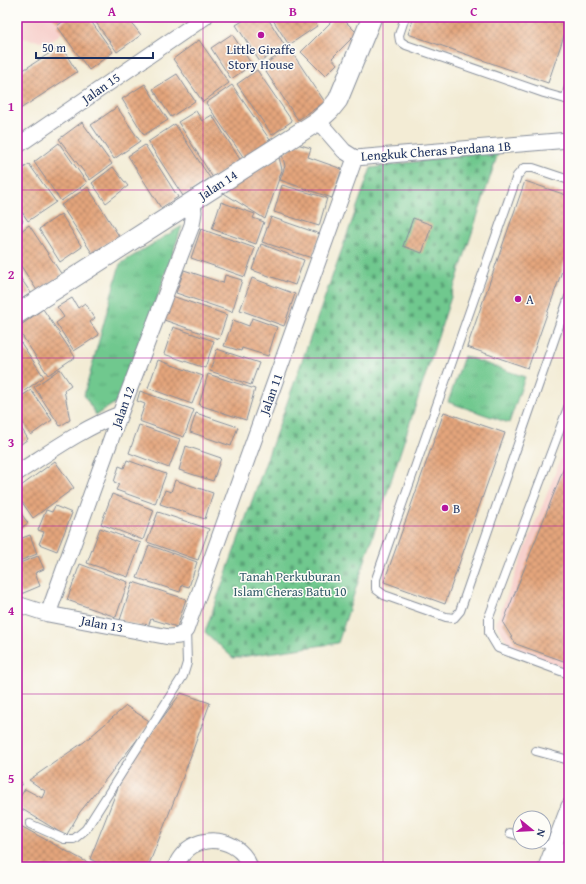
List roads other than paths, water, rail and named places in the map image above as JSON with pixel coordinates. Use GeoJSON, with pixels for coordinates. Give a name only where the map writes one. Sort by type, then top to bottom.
{"type":"FeatureCollection","features":[{"type":"Feature","properties":{"kind":"street","name":"Jalan 15"},"geometry":{"type":"LineString","coordinates":[[17,146],[205,17]]}},
{"type":"Feature","properties":{"kind":"street","name":"Jalan 14"},"geometry":{"type":"LineString","coordinates":[[17,314],[318,121],[338,100],[372,17]]}},
{"type":"Feature","properties":{"kind":"street","name":"Lengkuk Cheras Perdana 1B"},"geometry":{"type":"LineString","coordinates":[[318,121],[344,151],[355,158],[569,140]]}},
{"type":"Feature","properties":{"kind":"street","name":"Jalan 11"},"geometry":{"type":"LineString","coordinates":[[186,630],[355,158]]}},
{"type":"Feature","properties":{"kind":"street","name":"Jalan 12"},"geometry":{"type":"LineString","coordinates":[[48,614],[120,414],[192,225],[194,212],[193,201]]}},
{"type":"Feature","properties":{"kind":"street"},"geometry":{"type":"LineString","coordinates":[[17,473],[68,440],[109,418],[120,414]]}},
{"type":"Feature","properties":{"kind":"street","name":"Jalan 13"},"geometry":{"type":"LineString","coordinates":[[17,604],[48,614],[168,637],[179,636],[186,630]]}},
{"type":"Feature","properties":{"kind":"street"},"geometry":{"type":"LineString","coordinates":[[552,834],[569,806]]}},
{"type":"Feature","properties":{"kind":"street"},"geometry":{"type":"LineString","coordinates":[[176,867],[184,853],[194,844],[206,840],[218,840],[230,844],[240,851],[248,861],[250,867]]}},
{"type":"Feature","properties":{"kind":"street"},"geometry":{"type":"LineString","coordinates":[[546,850],[546,867]]}},
{"type":"Feature","properties":{"kind":"street"},"geometry":{"type":"LineString","coordinates":[[561,867],[568,850]]}},
{"type":"Feature","properties":{"kind":"lane"},"geometry":{"type":"LineString","coordinates":[[405,17],[399,35],[400,41],[406,45],[544,93],[567,99],[569,87]]}},
{"type":"Feature","properties":{"kind":"lane"},"geometry":{"type":"LineString","coordinates":[[569,180],[533,168],[524,168],[517,176],[376,579],[376,589],[384,595],[454,618],[460,611],[569,297]]}},
{"type":"Feature","properties":{"kind":"lane"},"geometry":{"type":"LineString","coordinates":[[569,405],[489,617],[489,633],[498,648],[569,674]]}},
{"type":"Feature","properties":{"kind":"lane"},"geometry":{"type":"LineString","coordinates":[[30,824],[64,839],[74,839],[86,829],[183,676],[187,663],[186,630]]}},
{"type":"Feature","properties":{"kind":"lane"},"geometry":{"type":"LineString","coordinates":[[536,751],[569,760]]}},
{"type":"Feature","properties":{"kind":"lane"},"geometry":{"type":"LineString","coordinates":[[552,846],[568,850]]}},
{"type":"Feature","properties":{"kind":"place","name":"Little Giraffe Story House"},"geometry":{"type":"Point","coordinates":[261,35]}},
{"type":"Feature","properties":{"kind":"place","name":"A"},"geometry":{"type":"Point","coordinates":[518,299]}},
{"type":"Feature","properties":{"kind":"place","name":"B"},"geometry":{"type":"Point","coordinates":[445,508]}},
{"type":"Feature","properties":{"kind":"park label","name":"Tanah Perkuburan Islam Cheras Batu 10"},"geometry":{"type":"Point","coordinates":[290,584]}}]}
